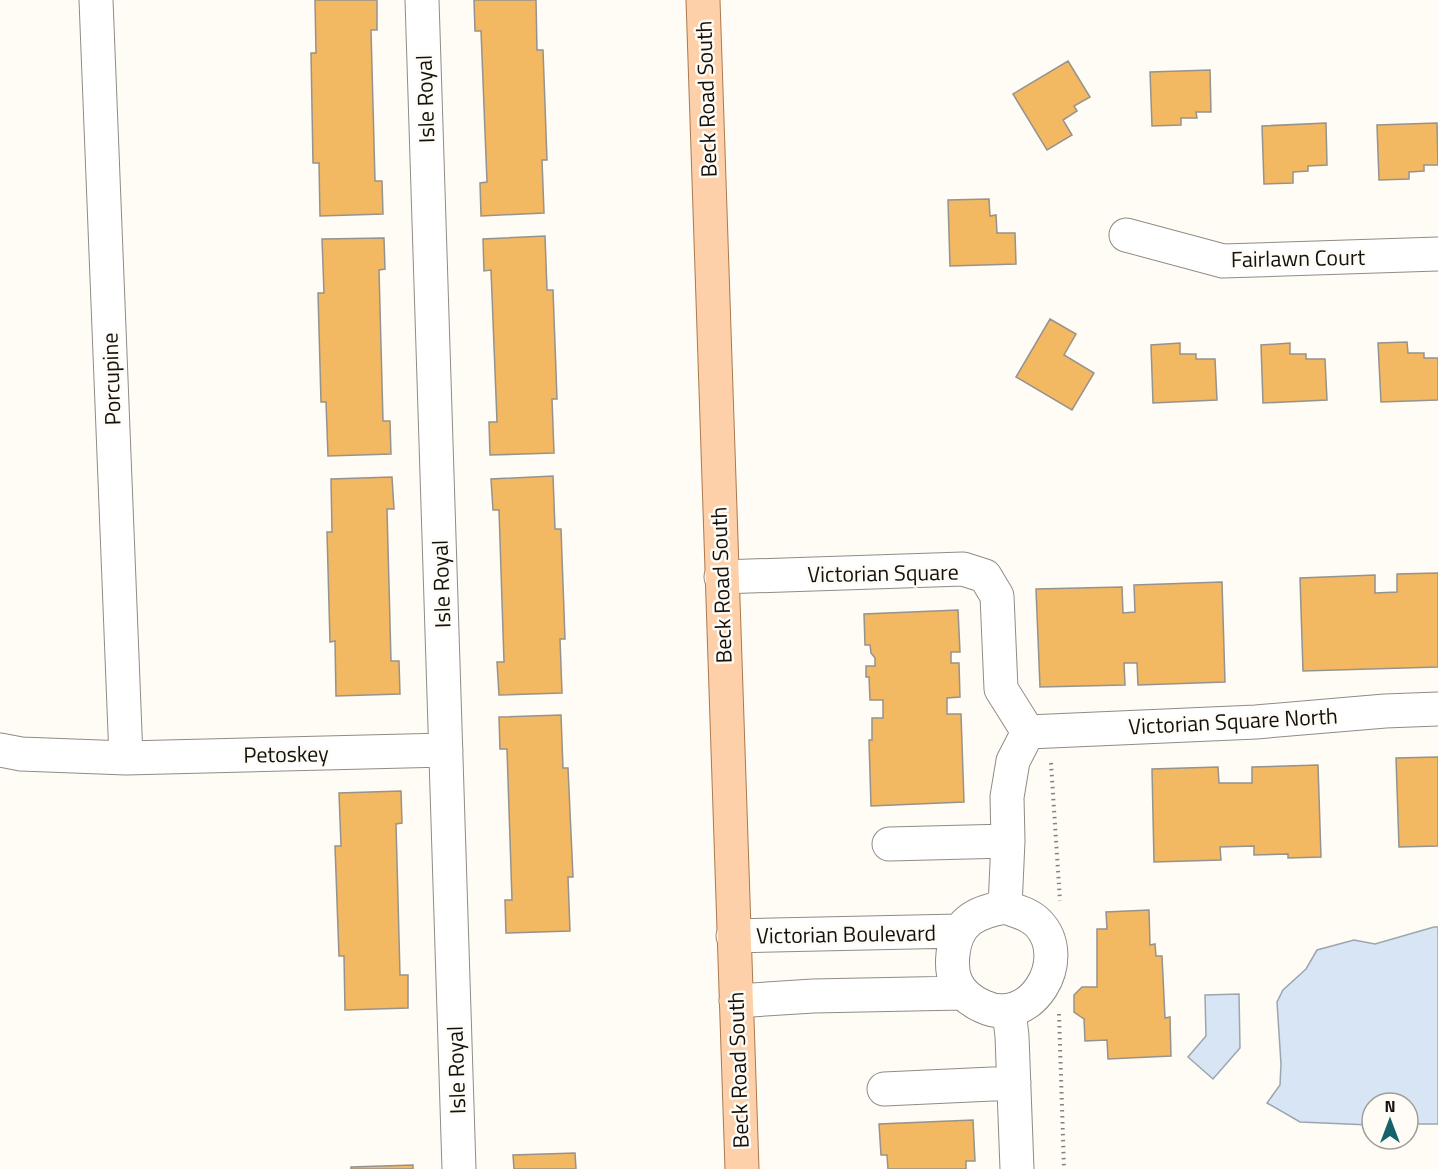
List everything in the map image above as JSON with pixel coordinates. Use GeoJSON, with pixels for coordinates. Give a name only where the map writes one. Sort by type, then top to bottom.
{"type":"FeatureCollection","features":[{"type":"Feature","properties":{"kind":"main road","name":"Beck Road South"},"geometry":{"type":"LineString","coordinates":[[703,0],[742,1169]]}},
{"type":"Feature","properties":{"kind":"street","name":"Porcupine"},"geometry":{"type":"LineString","coordinates":[[96,0],[126,758]]}},
{"type":"Feature","properties":{"kind":"street","name":"Isle Royal"},"geometry":{"type":"LineString","coordinates":[[422,0],[459,1169]]}},
{"type":"Feature","properties":{"kind":"street","name":"Fairlawn Court"},"geometry":{"type":"LineString","coordinates":[[1126,235],[1223,261],[1438,254]]}},
{"type":"Feature","properties":{"kind":"street","name":"Victorian Square"},"geometry":{"type":"LineString","coordinates":[[721,577],[963,569],[985,576],[997,596],[1001,689],[1028,732]]}},
{"type":"Feature","properties":{"kind":"street","name":"Victorian Square North"},"geometry":{"type":"LineString","coordinates":[[1028,732],[1256,722],[1438,709]]}},
{"type":"Feature","properties":{"kind":"street"},"geometry":{"type":"LineString","coordinates":[[1005,907],[1007,797],[1013,761],[1028,732]]}},
{"type":"Feature","properties":{"kind":"street","name":"Petoskey"},"geometry":{"type":"LineString","coordinates":[[0,750],[21,754],[126,758],[446,750]]}},
{"type":"Feature","properties":{"kind":"street"},"geometry":{"type":"LineString","coordinates":[[889,844],[1008,840]]}},
{"type":"Feature","properties":{"kind":"street"},"geometry":{"type":"LineString","coordinates":[[1005,907],[1028,914],[1039,924],[1050,950],[1050,968],[1045,983],[1036,996],[1026,1004],[1009,1011],[990,1010],[975,1003],[962,993],[955,980],[952,963],[954,945],[959,931],[972,918],[987,910],[1005,907]]}},
{"type":"Feature","properties":{"kind":"street","name":"Victorian Boulevard"},"geometry":{"type":"LineString","coordinates":[[733,936],[959,931]]}},
{"type":"Feature","properties":{"kind":"street"},"geometry":{"type":"LineString","coordinates":[[736,1001],[813,996],[962,993]]}},
{"type":"Feature","properties":{"kind":"street"},"geometry":{"type":"LineString","coordinates":[[1009,1011],[1017,1169]]}},
{"type":"Feature","properties":{"kind":"street"},"geometry":{"type":"LineString","coordinates":[[884,1089],[1014,1083]]}},
{"type":"Feature","properties":{"kind":"water"},"geometry":{"type":"Polygon","coordinates":[[[1438,927],[1438,1124],[1420,1124],[1420,1091],[1360,1091],[1360,1125],[1300,1122],[1267,1103],[1280,1085],[1277,1002],[1283,990],[1306,969],[1317,950],[1354,940],[1375,944],[1438,927]]]}},
{"type":"Feature","properties":{"kind":"water"},"geometry":{"type":"Polygon","coordinates":[[[1239,994],[1240,1048],[1213,1079],[1188,1057],[1206,1036],[1205,995],[1239,994]]]}},
{"type":"Feature","properties":{"kind":"building"},"geometry":{"type":"Polygon","coordinates":[[[315,0],[377,0],[377,30],[371,30],[375,181],[382,181],[383,214],[320,216],[319,163],[313,163],[311,53],[316,53],[315,0]]]}},
{"type":"Feature","properties":{"kind":"building"},"geometry":{"type":"Polygon","coordinates":[[[474,0],[536,0],[537,50],[543,50],[547,160],[542,160],[544,213],[481,216],[480,183],[487,182],[481,31],[475,31],[474,0]]]}},
{"type":"Feature","properties":{"kind":"building"},"geometry":{"type":"Polygon","coordinates":[[[1068,61],[1090,97],[1074,106],[1077,111],[1063,120],[1072,135],[1047,150],[1013,94],[1068,61]]]}},
{"type":"Feature","properties":{"kind":"building"},"geometry":{"type":"Polygon","coordinates":[[[1210,70],[1211,112],[1196,112],[1197,118],[1181,118],[1181,125],[1152,126],[1150,72],[1210,70]]]}},
{"type":"Feature","properties":{"kind":"building"},"geometry":{"type":"Polygon","coordinates":[[[1326,123],[1327,165],[1308,166],[1308,171],[1293,172],[1293,183],[1264,184],[1262,126],[1326,123]]]}},
{"type":"Feature","properties":{"kind":"building"},"geometry":{"type":"Polygon","coordinates":[[[1437,123],[1438,165],[1424,165],[1424,171],[1409,172],[1409,179],[1379,180],[1377,125],[1437,123]]]}},
{"type":"Feature","properties":{"kind":"building"},"geometry":{"type":"Polygon","coordinates":[[[989,199],[990,216],[996,215],[997,233],[1015,233],[1016,264],[950,266],[948,200],[989,199]]]}},
{"type":"Feature","properties":{"kind":"building"},"geometry":{"type":"Polygon","coordinates":[[[545,236],[547,290],[553,290],[557,399],[552,399],[554,453],[490,455],[489,422],[497,422],[491,270],[484,271],[483,239],[545,236]]]}},
{"type":"Feature","properties":{"kind":"building"},"geometry":{"type":"Polygon","coordinates":[[[384,238],[385,269],[379,270],[383,421],[390,421],[391,454],[328,456],[326,402],[321,402],[318,293],[324,293],[322,239],[384,238]]]}},
{"type":"Feature","properties":{"kind":"building"},"geometry":{"type":"Polygon","coordinates":[[[1050,319],[1076,334],[1064,355],[1094,373],[1072,410],[1016,377],[1050,319]]]}},
{"type":"Feature","properties":{"kind":"building"},"geometry":{"type":"Polygon","coordinates":[[[1407,342],[1408,353],[1424,353],[1424,358],[1438,358],[1438,400],[1381,402],[1378,343],[1407,342]]]}},
{"type":"Feature","properties":{"kind":"building"},"geometry":{"type":"Polygon","coordinates":[[[1180,343],[1180,354],[1196,354],[1196,359],[1215,359],[1217,400],[1153,403],[1151,345],[1180,343]]]}},
{"type":"Feature","properties":{"kind":"building"},"geometry":{"type":"Polygon","coordinates":[[[1290,343],[1290,354],[1306,354],[1306,359],[1325,359],[1327,400],[1263,403],[1261,345],[1290,343]]]}},
{"type":"Feature","properties":{"kind":"building"},"geometry":{"type":"Polygon","coordinates":[[[553,476],[555,529],[561,529],[565,639],[560,639],[562,693],[499,695],[497,662],[504,662],[499,510],[493,510],[491,479],[553,476]]]}},
{"type":"Feature","properties":{"kind":"building"},"geometry":{"type":"Polygon","coordinates":[[[392,477],[394,509],[387,509],[391,661],[399,661],[400,694],[336,696],[335,641],[330,642],[327,532],[332,532],[331,479],[392,477]]]}},
{"type":"Feature","properties":{"kind":"building"},"geometry":{"type":"Polygon","coordinates":[[[1438,573],[1438,667],[1303,671],[1300,578],[1375,575],[1375,593],[1397,592],[1397,574],[1438,573]]]}},
{"type":"Feature","properties":{"kind":"building"},"geometry":{"type":"Polygon","coordinates":[[[1222,582],[1225,682],[1138,685],[1137,663],[1124,663],[1125,685],[1040,687],[1036,589],[1122,587],[1123,613],[1135,612],[1134,585],[1222,582]]]}},
{"type":"Feature","properties":{"kind":"building"},"geometry":{"type":"Polygon","coordinates":[[[958,610],[960,652],[951,652],[951,663],[959,663],[960,697],[947,698],[947,714],[961,714],[964,802],[871,806],[869,740],[872,740],[872,718],[883,718],[883,700],[870,700],[866,666],[875,666],[875,658],[871,653],[870,645],[865,645],[864,614],[958,610]]]}},
{"type":"Feature","properties":{"kind":"building"},"geometry":{"type":"Polygon","coordinates":[[[561,715],[563,768],[568,768],[573,877],[568,877],[570,931],[506,933],[505,900],[512,900],[507,749],[500,749],[499,717],[561,715]]]}},
{"type":"Feature","properties":{"kind":"building"},"geometry":{"type":"Polygon","coordinates":[[[1438,757],[1438,846],[1399,847],[1396,758],[1438,757]]]}},
{"type":"Feature","properties":{"kind":"building"},"geometry":{"type":"Polygon","coordinates":[[[1318,765],[1321,857],[1288,858],[1288,854],[1254,855],[1254,846],[1220,847],[1221,860],[1154,862],[1152,769],[1218,767],[1219,783],[1252,783],[1252,767],[1318,765]]]}},
{"type":"Feature","properties":{"kind":"building"},"geometry":{"type":"Polygon","coordinates":[[[401,791],[402,823],[396,824],[400,975],[408,975],[408,1008],[345,1010],[344,956],[339,956],[335,846],[341,846],[339,793],[401,791]]]}},
{"type":"Feature","properties":{"kind":"building"},"geometry":{"type":"Polygon","coordinates":[[[1149,910],[1150,945],[1155,944],[1156,956],[1162,956],[1165,1018],[1170,1017],[1171,1056],[1108,1059],[1107,1040],[1085,1041],[1084,1019],[1074,1012],[1074,995],[1082,987],[1097,987],[1097,929],[1107,929],[1106,912],[1149,910]]]}},
{"type":"Feature","properties":{"kind":"building"},"geometry":{"type":"Polygon","coordinates":[[[973,1120],[975,1161],[966,1161],[966,1169],[888,1169],[887,1155],[881,1155],[879,1124],[973,1120]]]}},
{"type":"Feature","properties":{"kind":"building"},"geometry":{"type":"Polygon","coordinates":[[[575,1153],[576,1169],[514,1169],[513,1155],[575,1153]]]}},
{"type":"Feature","properties":{"kind":"building"},"geometry":{"type":"Polygon","coordinates":[[[413,1165],[413,1169],[351,1169],[351,1167],[413,1165]]]}}]}
